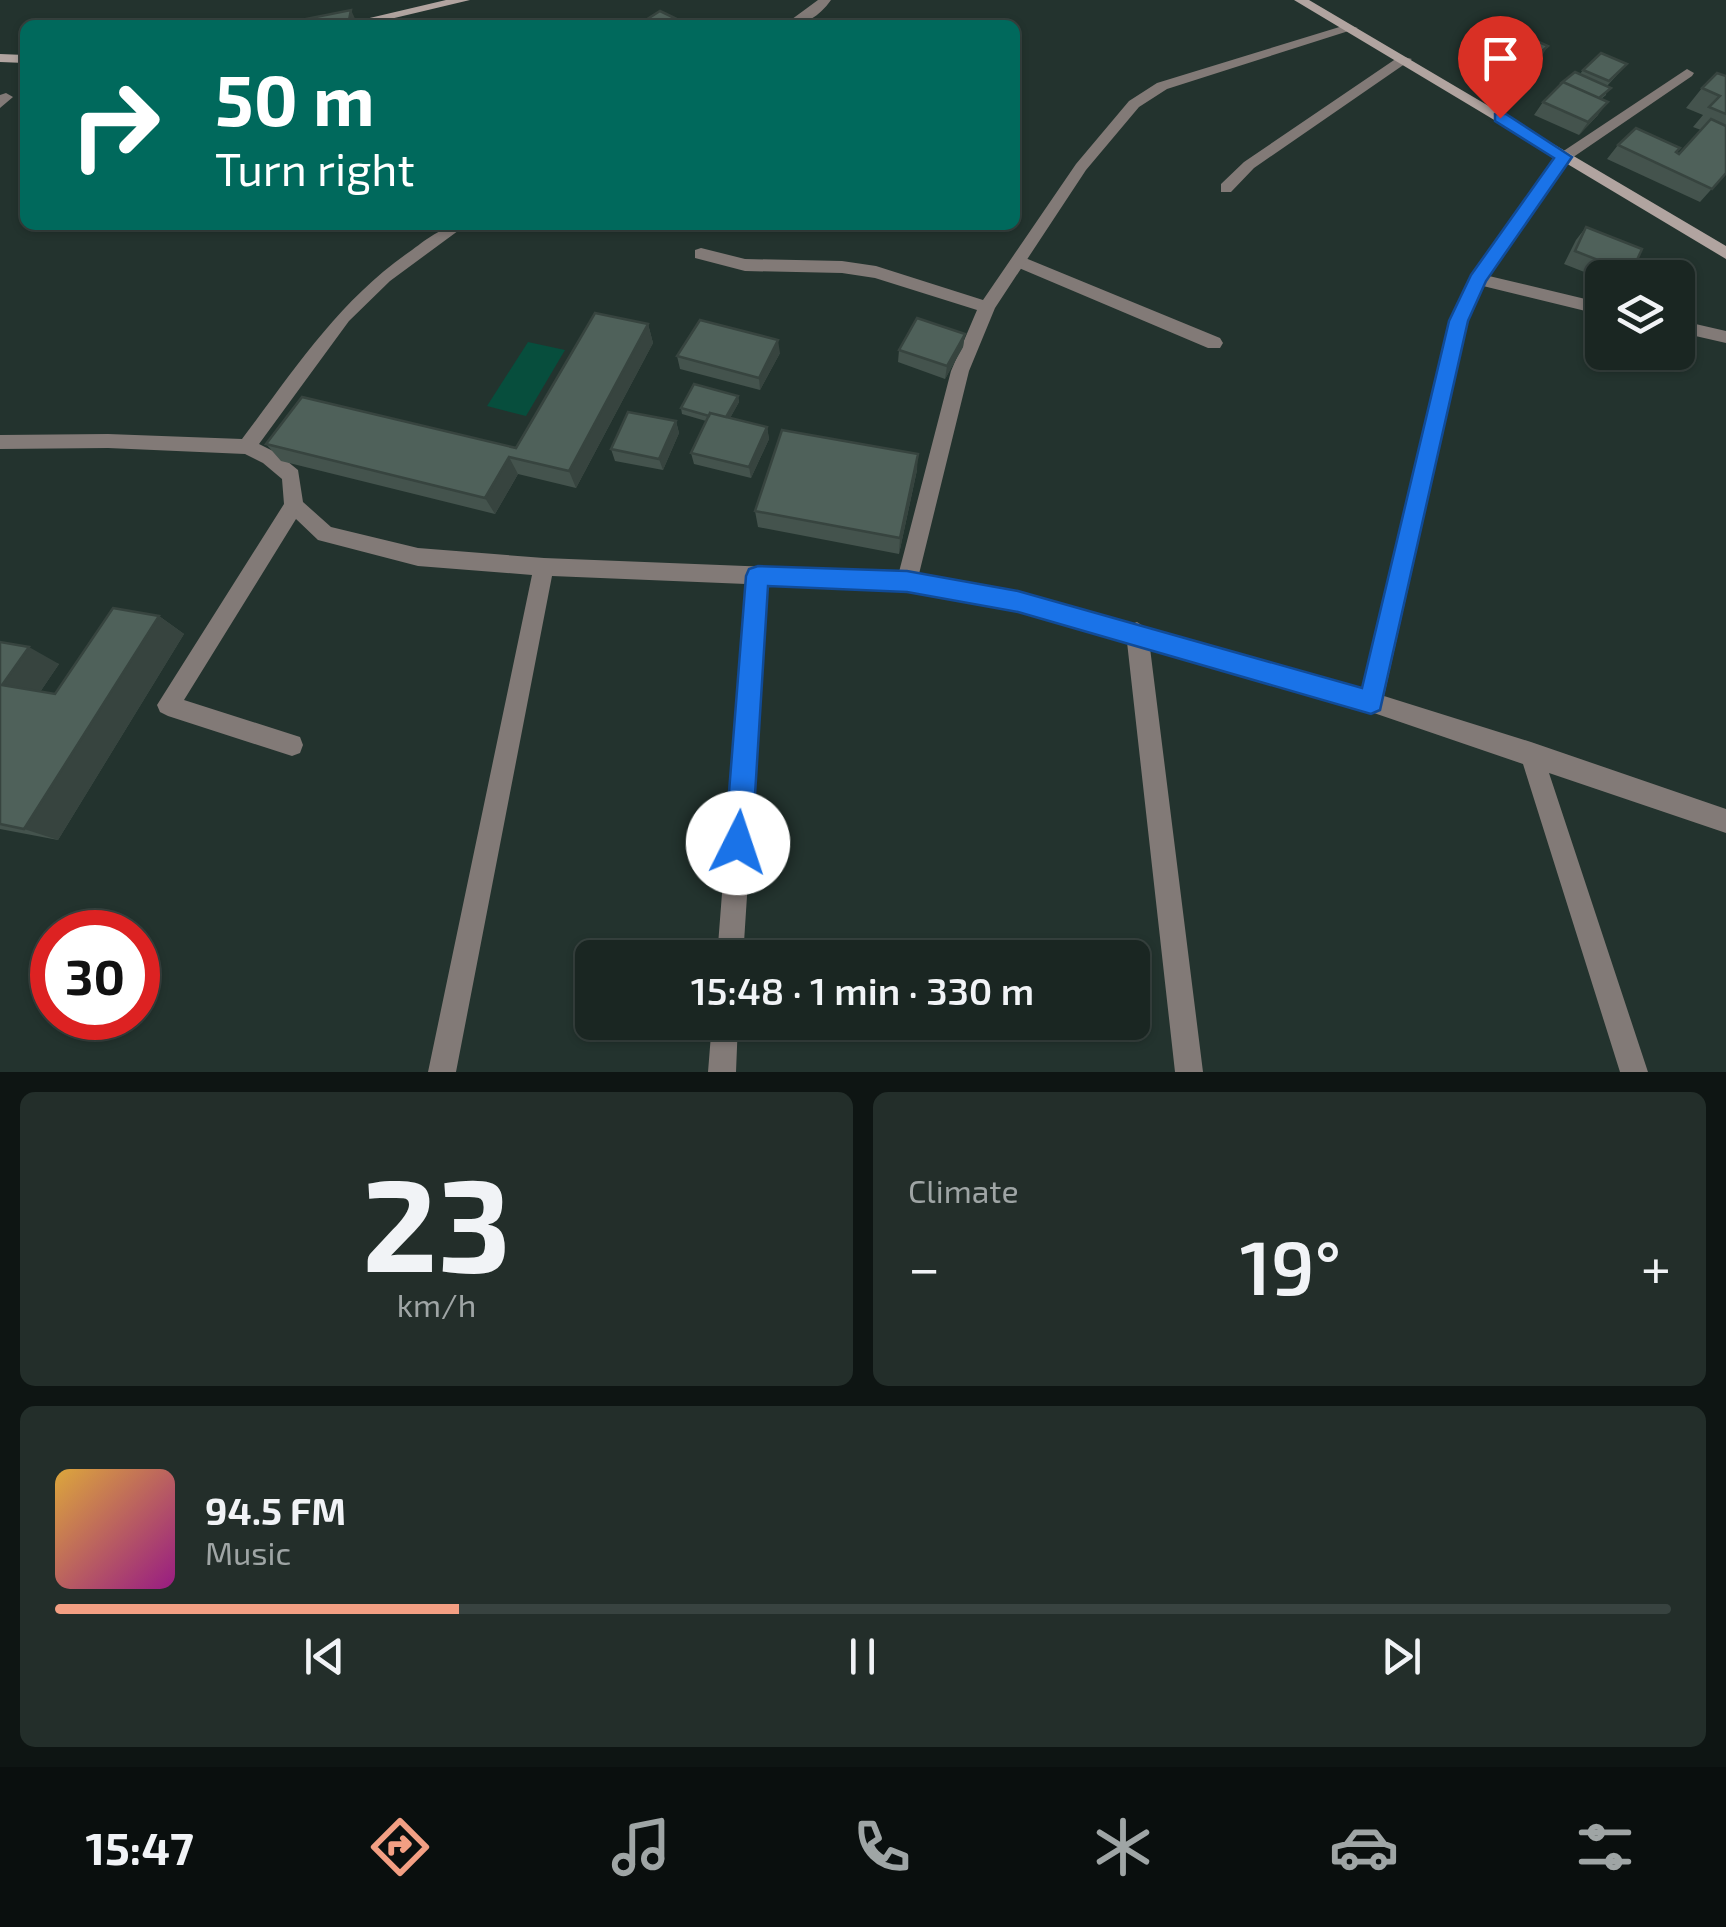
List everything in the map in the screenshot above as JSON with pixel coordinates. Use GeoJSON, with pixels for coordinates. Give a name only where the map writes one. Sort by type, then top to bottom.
{"type":"FeatureCollection","features":[{"type":"Feature","properties":{"kind":"street"},"geometry":{"type":"LineString","coordinates":[[370,20],[464,0]]}},
{"type":"Feature","properties":{"kind":"street"},"geometry":{"type":"LineString","coordinates":[[799,20],[825,0]]}},
{"type":"Feature","properties":{"kind":"street"},"geometry":{"type":"LineString","coordinates":[[1300,0],[1726,253]]}},
{"type":"Feature","properties":{"kind":"street"},"geometry":{"type":"LineString","coordinates":[[907,582],[960,371],[987,307],[1082,167],[1134,104],[1162,86],[1351,28]]}},
{"type":"Feature","properties":{"kind":"street"},"geometry":{"type":"LineString","coordinates":[[1226,188],[1249,165],[1405,59]]}},
{"type":"Feature","properties":{"kind":"street"},"geometry":{"type":"LineString","coordinates":[[1371,702],[1458,321],[1478,279],[1564,157],[1688,73]]}},
{"type":"Feature","properties":{"kind":"street"},"geometry":{"type":"LineString","coordinates":[[247,447],[342,317],[384,277],[451,230]]}},
{"type":"Feature","properties":{"kind":"street"},"geometry":{"type":"LineString","coordinates":[[701,254],[745,265],[842,267],[876,272],[987,307]]}},
{"type":"Feature","properties":{"kind":"street"},"geometry":{"type":"LineString","coordinates":[[1018,261],[1214,343]]}},
{"type":"Feature","properties":{"kind":"street"},"geometry":{"type":"LineString","coordinates":[[1478,279],[1585,305]]}},
{"type":"Feature","properties":{"kind":"street"},"geometry":{"type":"LineString","coordinates":[[1695,330],[1726,337]]}},
{"type":"Feature","properties":{"kind":"street"},"geometry":{"type":"LineString","coordinates":[[0,442],[108,441],[247,447],[270,458],[291,476],[294,506],[168,705],[292,744]]}},
{"type":"Feature","properties":{"kind":"street"},"geometry":{"type":"LineString","coordinates":[[294,506],[325,534],[418,557],[544,567],[907,582],[1018,602],[1137,632],[1371,702],[1726,821]]}},
{"type":"Feature","properties":{"kind":"street"},"geometry":{"type":"LineString","coordinates":[[442,1072],[544,567]]}},
{"type":"Feature","properties":{"kind":"street"},"geometry":{"type":"LineString","coordinates":[[731,940],[758,576]]}},
{"type":"Feature","properties":{"kind":"street"},"geometry":{"type":"LineString","coordinates":[[1137,632],[1189,1072]]}},
{"type":"Feature","properties":{"kind":"street"},"geometry":{"type":"LineString","coordinates":[[1531,753],[1634,1072]]}},
{"type":"Feature","properties":{"kind":"street"},"geometry":{"type":"LineString","coordinates":[[722,1072],[724,1040]]}},
{"type":"Feature","properties":{"kind":"green space"},"geometry":{"type":"Polygon","coordinates":[[[528,342],[565,350],[526,416],[487,406],[528,342]]]}},
{"type":"Feature","properties":{"kind":"building"},"geometry":{"type":"Polygon","coordinates":[[[351,10],[349,20],[301,20],[351,10]]]}},
{"type":"Feature","properties":{"kind":"building"},"geometry":{"type":"Polygon","coordinates":[[[660,11],[679,20],[646,20],[660,11]]]}},
{"type":"Feature","properties":{"kind":"building"},"geometry":{"type":"Polygon","coordinates":[[[1513,30],[1548,46],[1525,66],[1488,50],[1513,30]]]}},
{"type":"Feature","properties":{"kind":"building"},"geometry":{"type":"Polygon","coordinates":[[[1601,53],[1627,64],[1609,81],[1583,70],[1601,53]]]}},
{"type":"Feature","properties":{"kind":"building"},"geometry":{"type":"Polygon","coordinates":[[[1575,72],[1611,88],[1599,98],[1560,84],[1575,72]]]}},
{"type":"Feature","properties":{"kind":"building"},"geometry":{"type":"Polygon","coordinates":[[[1717,73],[1726,76],[1726,114],[1709,107],[1720,96],[1702,88],[1717,73]]]}},
{"type":"Feature","properties":{"kind":"building"},"geometry":{"type":"Polygon","coordinates":[[[1563,82],[1608,102],[1588,122],[1543,102],[1563,82]]]}},
{"type":"Feature","properties":{"kind":"building"},"geometry":{"type":"Polygon","coordinates":[[[1711,119],[1726,126],[1726,173],[1712,189],[1618,145],[1636,128],[1680,148],[1676,152],[1679,154],[1711,119]]]}},
{"type":"Feature","properties":{"kind":"building"},"geometry":{"type":"Polygon","coordinates":[[[1586,227],[1642,249],[1637,260],[1598,260],[1575,251],[1586,227]]]}},
{"type":"Feature","properties":{"kind":"building"},"geometry":{"type":"Polygon","coordinates":[[[595,313],[648,324],[569,471],[509,457],[485,498],[266,444],[302,397],[516,448],[595,313]]]}},
{"type":"Feature","properties":{"kind":"building"},"geometry":{"type":"Polygon","coordinates":[[[917,318],[965,334],[947,366],[899,350],[917,318]]]}},
{"type":"Feature","properties":{"kind":"building"},"geometry":{"type":"Polygon","coordinates":[[[700,320],[778,340],[759,378],[677,356],[700,320]]]}},
{"type":"Feature","properties":{"kind":"building"},"geometry":{"type":"Polygon","coordinates":[[[694,384],[738,396],[726,417],[681,408],[694,384]]]}},
{"type":"Feature","properties":{"kind":"building"},"geometry":{"type":"Polygon","coordinates":[[[628,412],[676,421],[659,459],[611,449],[628,412]]]}},
{"type":"Feature","properties":{"kind":"building"},"geometry":{"type":"Polygon","coordinates":[[[710,413],[767,427],[749,467],[691,453],[710,413]]]}},
{"type":"Feature","properties":{"kind":"building"},"geometry":{"type":"Polygon","coordinates":[[[782,430],[918,454],[900,538],[755,511],[782,430]]]}},
{"type":"Feature","properties":{"kind":"building"},"geometry":{"type":"Polygon","coordinates":[[[113,608],[159,616],[24,829],[0,824],[0,642],[29,647],[2,685],[55,694],[113,608]]]}},
{"type":"Feature","properties":{"kind":"route"},"geometry":{"type":"LineString","coordinates":[[738,843],[758,576],[907,582],[1018,602],[1137,632],[1371,702],[1458,321],[1478,279],[1564,157],[1500,118]]}}]}
